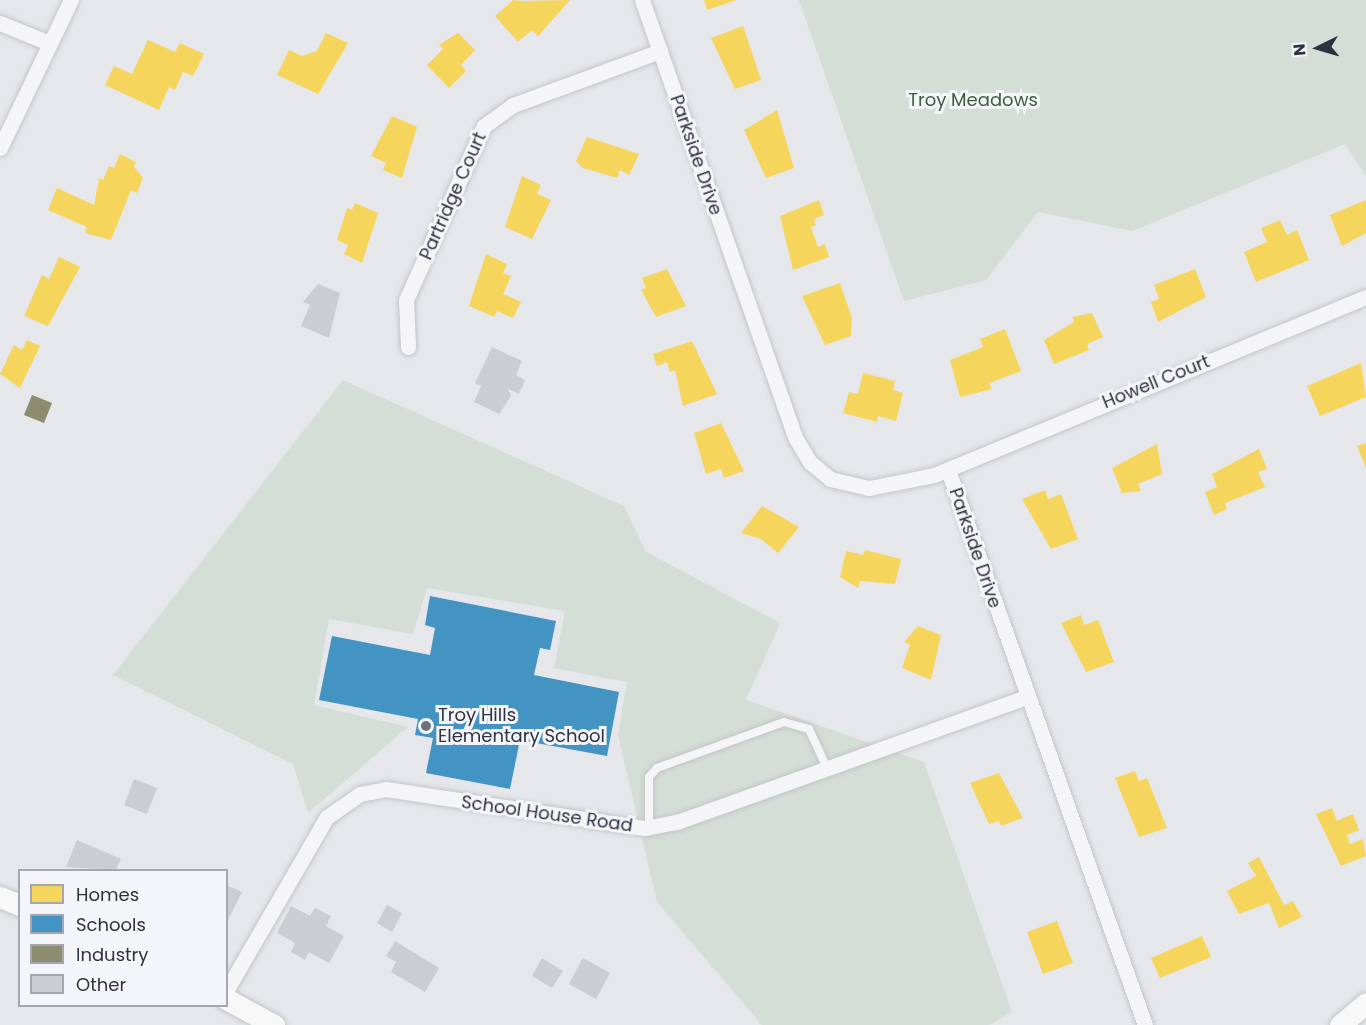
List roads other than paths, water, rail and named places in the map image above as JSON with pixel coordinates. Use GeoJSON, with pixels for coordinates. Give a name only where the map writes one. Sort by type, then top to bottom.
{"type":"FeatureCollection","features":[{"type":"Feature","properties":{"kind":"main road"},"geometry":{"type":"LineString","coordinates":[[0,897],[18,904]]}},
{"type":"Feature","properties":{"kind":"main road"},"geometry":{"type":"LineString","coordinates":[[228,1000],[274,1025]]}},
{"type":"Feature","properties":{"kind":"main road"},"geometry":{"type":"LineString","coordinates":[[1340,1025],[1366,1003]]}},
{"type":"Feature","properties":{"kind":"street"},"geometry":{"type":"LineString","coordinates":[[0,148],[71,0]]}},
{"type":"Feature","properties":{"kind":"street","name":"Parkside Drive"},"geometry":{"type":"LineString","coordinates":[[642,0],[802,451],[830,478],[869,488],[948,470],[1145,1025]]}},
{"type":"Feature","properties":{"kind":"street"},"geometry":{"type":"LineString","coordinates":[[0,23],[49,43]]}},
{"type":"Feature","properties":{"kind":"street","name":"Partridge Court"},"geometry":{"type":"LineString","coordinates":[[408,347],[406,300],[484,126],[513,105],[660,51]]}},
{"type":"Feature","properties":{"kind":"street","name":"Howell Court"},"geometry":{"type":"LineString","coordinates":[[948,470],[1366,297]]}},
{"type":"Feature","properties":{"kind":"street","name":"School House Road"},"geometry":{"type":"LineString","coordinates":[[228,987],[304,852],[327,817],[348,800],[386,789],[584,823],[649,827],[1027,697]]}},
{"type":"Feature","properties":{"kind":"lane"},"geometry":{"type":"LineString","coordinates":[[649,827],[649,777],[657,768],[784,722],[809,729],[826,766]]}},
{"type":"Feature","properties":{"kind":"place","name":"Troy Hills Elementary School"},"geometry":{"type":"Point","coordinates":[426,726]}},
{"type":"Feature","properties":{"kind":"park label","name":"Troy Meadows"},"geometry":{"type":"Point","coordinates":[973,100]}}]}
